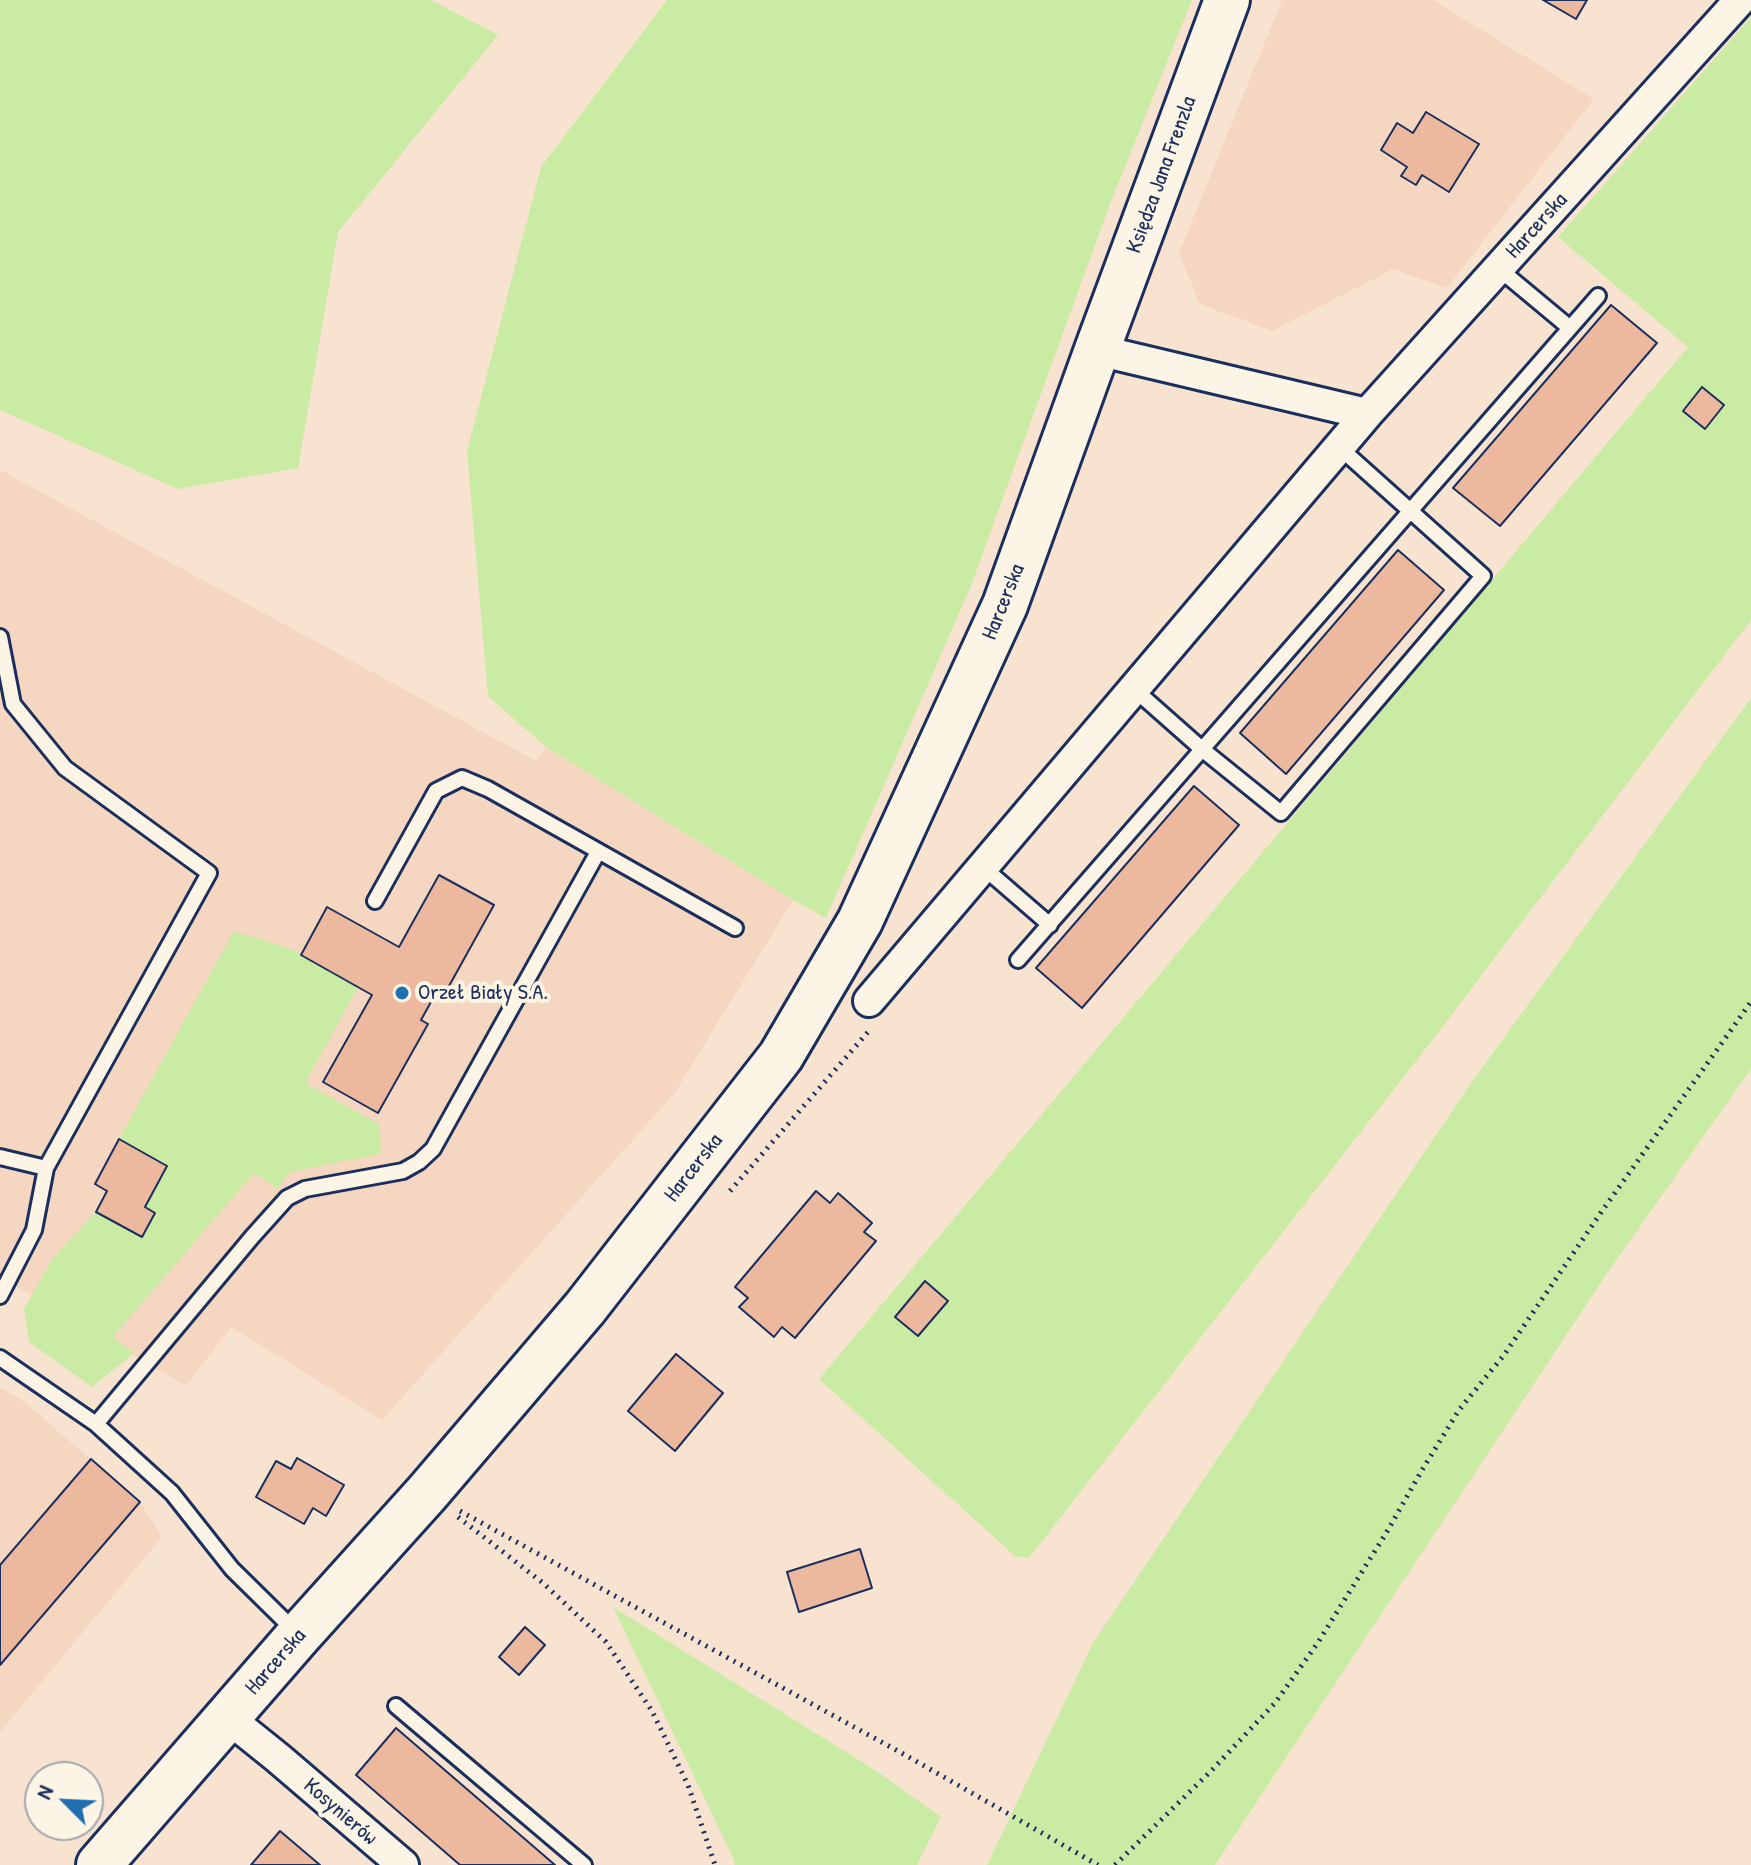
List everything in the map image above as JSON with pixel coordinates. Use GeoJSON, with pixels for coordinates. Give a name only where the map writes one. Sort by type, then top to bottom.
{"type":"FeatureCollection","features":[{"type":"Feature","properties":{"kind":"main road","name":"Księdza Jana Frenzla"},"geometry":{"type":"LineString","coordinates":[[1097,350],[1227,0]]}},
{"type":"Feature","properties":{"kind":"main road","name":"Harcerska"},"geometry":{"type":"LineString","coordinates":[[99,1865],[427,1493],[585,1308],[781,1056],[860,921],[1005,605],[1097,350]]}},
{"type":"Feature","properties":{"kind":"street","name":"Harcerska"},"geometry":{"type":"LineString","coordinates":[[871,1014],[983,867],[1367,414],[1740,0]]}},
{"type":"Feature","properties":{"kind":"street"},"geometry":{"type":"LineString","coordinates":[[1097,350],[1367,414]]}},
{"type":"Feature","properties":{"kind":"street","name":"Kosynierów"},"geometry":{"type":"LineString","coordinates":[[227,1717],[403,1865]]}},
{"type":"Feature","properties":{"kind":"lane"},"geometry":{"type":"LineString","coordinates":[[1498,268],[1570,328]]}},
{"type":"Feature","properties":{"kind":"lane"},"geometry":{"type":"LineString","coordinates":[[1018,960],[1598,296]]}},
{"type":"Feature","properties":{"kind":"lane"},"geometry":{"type":"LineString","coordinates":[[1134,689],[1281,813],[1483,576],[1339,447]]}},
{"type":"Feature","properties":{"kind":"lane"},"geometry":{"type":"LineString","coordinates":[[0,637],[13,704],[65,768],[209,873],[46,1168],[34,1230],[0,1296]]}},
{"type":"Feature","properties":{"kind":"lane"},"geometry":{"type":"LineString","coordinates":[[375,901],[436,791],[462,778],[488,789],[735,928]]}},
{"type":"Feature","properties":{"kind":"lane"},"geometry":{"type":"LineString","coordinates":[[96,1424],[287,1198],[305,1189],[403,1171],[433,1149],[598,852]]}},
{"type":"Feature","properties":{"kind":"lane"},"geometry":{"type":"LineString","coordinates":[[983,867],[1050,925]]}},
{"type":"Feature","properties":{"kind":"lane"},"geometry":{"type":"LineString","coordinates":[[0,1157],[46,1168]]}},
{"type":"Feature","properties":{"kind":"lane"},"geometry":{"type":"LineString","coordinates":[[0,1358],[96,1424],[172,1493],[232,1569],[299,1635]]}},
{"type":"Feature","properties":{"kind":"lane"},"geometry":{"type":"LineString","coordinates":[[396,1706],[584,1865]]}},
{"type":"Feature","properties":{"kind":"path"},"geometry":{"type":"LineString","coordinates":[[1115,1865],[1275,1703],[1317,1644],[1459,1410],[1504,1355],[1751,1002]]}},
{"type":"Feature","properties":{"kind":"path"},"geometry":{"type":"LineString","coordinates":[[727,1195],[871,1014]]}},
{"type":"Feature","properties":{"kind":"path"},"geometry":{"type":"LineString","coordinates":[[427,1493],[1098,1865]]}},
{"type":"Feature","properties":{"kind":"path"},"geometry":{"type":"LineString","coordinates":[[427,1493],[543,1583],[606,1642],[652,1711],[688,1785],[715,1865]]}},
{"type":"Feature","properties":{"kind":"shaded area"},"geometry":{"type":"Polygon","coordinates":[[[1282,0],[1433,0],[1594,99],[1447,288],[1393,269],[1272,331],[1200,304],[1179,253],[1282,0]]]}},
{"type":"Feature","properties":{"kind":"shaded area"},"geometry":{"type":"Polygon","coordinates":[[[0,470],[536,761],[546,747],[793,900],[674,1094],[382,1420],[231,1327],[186,1386],[0,1277],[0,470]]]}},
{"type":"Feature","properties":{"kind":"shaded area"},"geometry":{"type":"Polygon","coordinates":[[[0,1388],[21,1399],[140,1502],[162,1537],[0,1732],[0,1388]]]}},
{"type":"Feature","properties":{"kind":"green space"},"geometry":{"type":"Polygon","coordinates":[[[0,0],[431,0],[498,35],[338,232],[298,468],[178,489],[0,410],[0,0]]]}},
{"type":"Feature","properties":{"kind":"green space"},"geometry":{"type":"Polygon","coordinates":[[[667,0],[1192,0],[1110,204],[971,586],[826,918],[546,747],[488,696],[467,451],[541,167],[667,0]]]}},
{"type":"Feature","properties":{"kind":"green space"},"geometry":{"type":"Polygon","coordinates":[[[1751,17],[1751,620],[1437,1034],[1029,1558],[1015,1556],[819,1379],[1688,347],[1558,237],[1751,17]]]}},
{"type":"Feature","properties":{"kind":"green space"},"geometry":{"type":"Polygon","coordinates":[[[1751,698],[1751,1069],[1610,1269],[1215,1865],[987,1865],[1093,1643],[1471,1083],[1751,698]]]}},
{"type":"Feature","properties":{"kind":"green space"},"geometry":{"type":"Polygon","coordinates":[[[234,931],[291,949],[358,987],[305,1083],[379,1124],[381,1154],[290,1172],[277,1189],[254,1173],[113,1337],[134,1353],[92,1387],[29,1342],[24,1309],[52,1259],[96,1212],[142,1236],[145,1207],[167,1166],[119,1139],[234,931]]]}},
{"type":"Feature","properties":{"kind":"green space"},"geometry":{"type":"Polygon","coordinates":[[[613,1607],[878,1772],[941,1817],[917,1865],[735,1865],[613,1607]]]}},
{"type":"Feature","properties":{"kind":"building"},"geometry":{"type":"Polygon","coordinates":[[[1543,0],[1587,0],[1576,19],[1543,0]]]}},
{"type":"Feature","properties":{"kind":"building"},"geometry":{"type":"Polygon","coordinates":[[[1426,112],[1479,144],[1449,192],[1422,175],[1416,185],[1401,176],[1407,167],[1381,150],[1397,123],[1413,133],[1426,112]]]}},
{"type":"Feature","properties":{"kind":"building"},"geometry":{"type":"Polygon","coordinates":[[[1611,305],[1657,343],[1500,526],[1453,488],[1611,305]]]}},
{"type":"Feature","properties":{"kind":"building"},"geometry":{"type":"Polygon","coordinates":[[[1702,387],[1724,405],[1705,429],[1683,411],[1702,387]]]}},
{"type":"Feature","properties":{"kind":"building"},"geometry":{"type":"Polygon","coordinates":[[[1398,550],[1444,590],[1286,774],[1240,733],[1398,550]]]}},
{"type":"Feature","properties":{"kind":"building"},"geometry":{"type":"Polygon","coordinates":[[[1194,786],[1239,825],[1082,1008],[1036,968],[1194,786]]]}},
{"type":"Feature","properties":{"kind":"building","name":"Orzeł Biały S.A."},"geometry":{"type":"Polygon","coordinates":[[[439,875],[494,905],[444,995],[437,991],[421,1020],[428,1024],[378,1113],[323,1082],[372,995],[301,955],[327,907],[399,947],[439,875]]]}},
{"type":"Feature","properties":{"kind":"building"},"geometry":{"type":"Polygon","coordinates":[[[119,1139],[167,1166],[145,1207],[155,1213],[142,1237],[96,1212],[107,1191],[95,1184],[119,1139]]]}},
{"type":"Feature","properties":{"kind":"building"},"geometry":{"type":"Polygon","coordinates":[[[816,1191],[830,1203],[838,1193],[872,1223],[864,1232],[876,1241],[795,1338],[782,1327],[774,1337],[739,1307],[748,1298],[735,1287],[816,1191]]]}},
{"type":"Feature","properties":{"kind":"building"},"geometry":{"type":"Polygon","coordinates":[[[925,1281],[948,1301],[918,1336],[895,1317],[925,1281]]]}},
{"type":"Feature","properties":{"kind":"building"},"geometry":{"type":"Polygon","coordinates":[[[676,1354],[723,1393],[675,1451],[628,1411],[676,1354]]]}},
{"type":"Feature","properties":{"kind":"building"},"geometry":{"type":"Polygon","coordinates":[[[297,1458],[344,1485],[326,1516],[313,1508],[304,1524],[256,1497],[276,1461],[291,1469],[297,1458]]]}},
{"type":"Feature","properties":{"kind":"building"},"geometry":{"type":"Polygon","coordinates":[[[91,1459],[140,1502],[0,1665],[0,1565],[91,1459]]]}},
{"type":"Feature","properties":{"kind":"building"},"geometry":{"type":"Polygon","coordinates":[[[860,1549],[872,1588],[799,1612],[787,1572],[860,1549]]]}},
{"type":"Feature","properties":{"kind":"building"},"geometry":{"type":"Polygon","coordinates":[[[525,1627],[545,1645],[519,1675],[499,1657],[525,1627]]]}},
{"type":"Feature","properties":{"kind":"building"},"geometry":{"type":"Polygon","coordinates":[[[396,1728],[555,1865],[460,1865],[356,1775],[396,1728]]]}},
{"type":"Feature","properties":{"kind":"building"},"geometry":{"type":"Polygon","coordinates":[[[280,1831],[320,1865],[251,1865],[280,1831]]]}},
{"type":"Feature","properties":{"kind":"place","name":"Orzeł Biały S.A."},"geometry":{"type":"Point","coordinates":[402,993]}}]}
